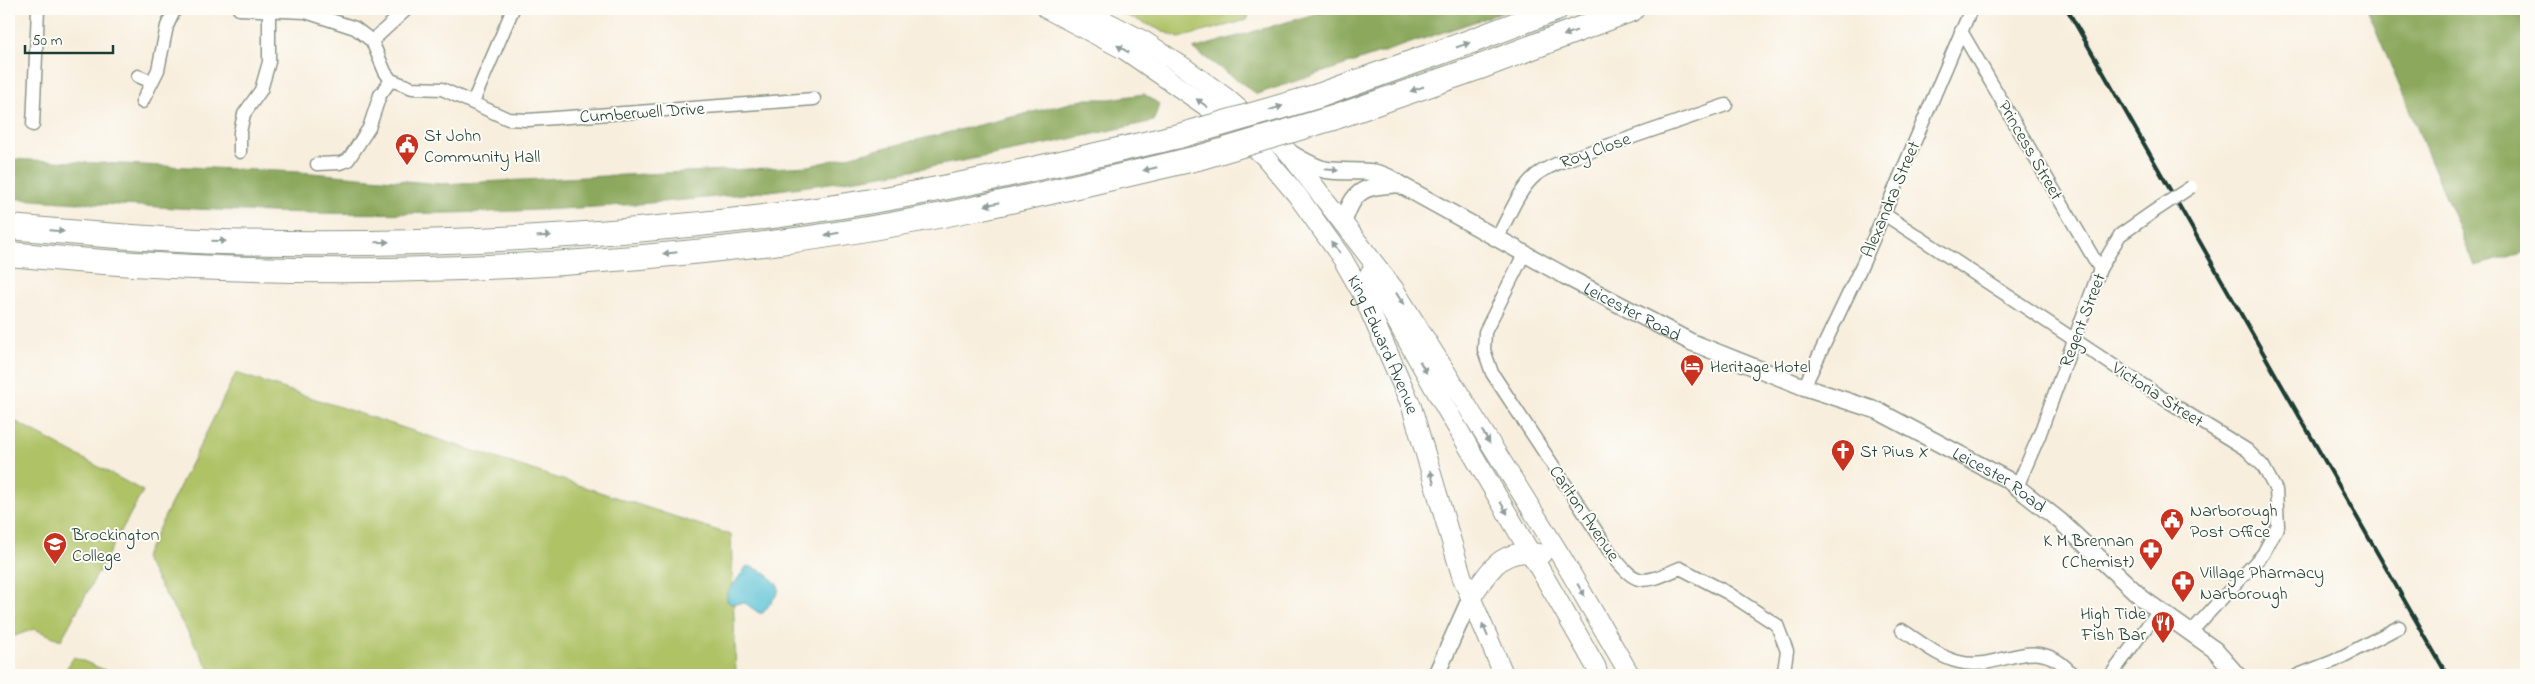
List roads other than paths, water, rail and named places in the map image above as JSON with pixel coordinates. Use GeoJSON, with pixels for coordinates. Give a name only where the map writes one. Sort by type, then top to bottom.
{"type":"FeatureCollection","features":[{"type":"Feature","properties":{"kind":"highway"},"geometry":{"type":"LineString","coordinates":[[9,227],[218,242],[305,243],[503,238],[680,226],[774,216],[906,194],[1179,136],[1318,96],[1556,9]]}},
{"type":"Feature","properties":{"kind":"highway"},"geometry":{"type":"LineString","coordinates":[[9,254],[224,268],[456,268],[640,256],[772,243],[862,229],[1011,200],[1198,158],[1333,118],[1480,67],[1632,9]]}},
{"type":"Feature","properties":{"kind":"main road","name":"King Edward Avenue"},"geometry":{"type":"LineString","coordinates":[[1047,9],[1125,50],[1164,75],[1216,113],[1265,157],[1297,195],[1342,258],[1362,293],[1411,405],[1462,577],[1504,675]]}},
{"type":"Feature","properties":{"kind":"main road","name":"King Edward Avenue"},"geometry":{"type":"LineString","coordinates":[[1082,9],[1144,41],[1182,66],[1225,97],[1288,152],[1394,289],[1562,558],[1630,675]]}},
{"type":"Feature","properties":{"kind":"main road","name":"King Edward Avenue"},"geometry":{"type":"LineString","coordinates":[[1346,228],[1400,328],[1531,552],[1598,673]]}},
{"type":"Feature","properties":{"kind":"main road"},"geometry":{"type":"LineString","coordinates":[[1471,597],[1495,564],[1510,555],[1531,552],[1562,558]]}},
{"type":"Feature","properties":{"kind":"street"},"geometry":{"type":"LineString","coordinates":[[33,125],[38,9]]}},
{"type":"Feature","properties":{"kind":"street"},"geometry":{"type":"LineString","coordinates":[[142,102],[158,70],[167,26],[175,9]]}},
{"type":"Feature","properties":{"kind":"street"},"geometry":{"type":"LineString","coordinates":[[239,9],[269,12],[287,10],[306,12],[355,28],[372,41],[385,72],[391,80],[380,95],[369,128],[348,160],[340,163],[317,164]]}},
{"type":"Feature","properties":{"kind":"street"},"geometry":{"type":"LineString","coordinates":[[372,41],[407,9]]}},
{"type":"Feature","properties":{"kind":"street"},"geometry":{"type":"LineString","coordinates":[[473,102],[513,9]]}},
{"type":"Feature","properties":{"kind":"street","name":"Alexandra Street"},"geometry":{"type":"LineString","coordinates":[[1804,387],[1884,214],[1970,9]]}},
{"type":"Feature","properties":{"kind":"street"},"geometry":{"type":"LineString","coordinates":[[240,152],[240,132],[244,114],[266,92],[270,62],[269,12]]}},
{"type":"Feature","properties":{"kind":"street","name":"Princess Street"},"geometry":{"type":"LineString","coordinates":[[1961,31],[2100,269]]}},
{"type":"Feature","properties":{"kind":"street"},"geometry":{"type":"LineString","coordinates":[[138,76],[152,82]]}},
{"type":"Feature","properties":{"kind":"street","name":"Cumberwell Drive"},"geometry":{"type":"LineString","coordinates":[[391,80],[412,88],[442,89],[508,119],[528,120],[814,99]]}},
{"type":"Feature","properties":{"kind":"street","name":"Roy Close"},"geometry":{"type":"LineString","coordinates":[[1497,238],[1523,190],[1542,170],[1726,105]]}},
{"type":"Feature","properties":{"kind":"street","name":"Leicester Road"},"geometry":{"type":"LineString","coordinates":[[1288,152],[1325,170],[1377,172],[1389,176],[1399,184],[1524,254],[1691,342],[1804,387],[1878,411],[2008,480],[2060,521],[2143,599],[2215,650],[2237,675]]}},
{"type":"Feature","properties":{"kind":"street"},"geometry":{"type":"LineString","coordinates":[[1346,228],[1350,202],[1359,194],[1378,185],[1399,184]]}},
{"type":"Feature","properties":{"kind":"street","name":"Regent Street"},"geometry":{"type":"LineString","coordinates":[[2017,487],[2100,269],[2120,235],[2191,187]]}},
{"type":"Feature","properties":{"kind":"street","name":"Victoria Street"},"geometry":{"type":"LineString","coordinates":[[1884,214],[2161,397],[2247,450],[2263,466],[2276,490],[2278,526],[2263,554],[2191,632]]}},
{"type":"Feature","properties":{"kind":"street","name":"Carlton Avenue"},"geometry":{"type":"LineString","coordinates":[[1524,254],[1485,332],[1484,350],[1492,373],[1610,552],[1628,575],[1650,581],[1680,568],[1728,593],[1777,625],[1787,651],[1784,671],[1778,675]]}},
{"type":"Feature","properties":{"kind":"street"},"geometry":{"type":"LineString","coordinates":[[1436,675],[1471,597]]}},
{"type":"Feature","properties":{"kind":"street"},"geometry":{"type":"LineString","coordinates":[[2111,675],[2159,610]]}},
{"type":"Feature","properties":{"kind":"street"},"geometry":{"type":"LineString","coordinates":[[2298,675],[2334,661],[2400,627]]}},
{"type":"Feature","properties":{"kind":"street"},"geometry":{"type":"LineString","coordinates":[[1902,630],[1940,654],[1959,663],[1985,662],[2015,654],[2036,654],[2062,661],[2073,675]]}},
{"type":"Feature","properties":{"kind":"water"},"geometry":{"type":"Polygon","coordinates":[[[747,566],[765,573],[779,588],[778,593],[763,613],[759,613],[745,603],[731,604],[727,601],[727,593],[747,566]]]}},
{"type":"Feature","properties":{"kind":"railway"},"geometry":{"type":"LineString","coordinates":[[2067,9],[2447,675]]}},
{"type":"Feature","properties":{"kind":"place","name":"St John Community Hall"},"geometry":{"type":"Point","coordinates":[407,166]}},
{"type":"Feature","properties":{"kind":"place","name":"Heritage Hotel"},"geometry":{"type":"Point","coordinates":[1692,387]}},
{"type":"Feature","properties":{"kind":"place","name":"St Pius X"},"geometry":{"type":"Point","coordinates":[1843,472]}},
{"type":"Feature","properties":{"kind":"place","name":"Narborough Post Office"},"geometry":{"type":"Point","coordinates":[2172,541]}},
{"type":"Feature","properties":{"kind":"place","name":"Brockington College"},"geometry":{"type":"Point","coordinates":[55,565]}},
{"type":"Feature","properties":{"kind":"place","name":"K M Brennan (Chemist)"},"geometry":{"type":"Point","coordinates":[2151,571]}},
{"type":"Feature","properties":{"kind":"place","name":"Village Pharmacy Narborough"},"geometry":{"type":"Point","coordinates":[2183,603]}},
{"type":"Feature","properties":{"kind":"place","name":"High Tide Fish Bar"},"geometry":{"type":"Point","coordinates":[2163,644]}}]}
